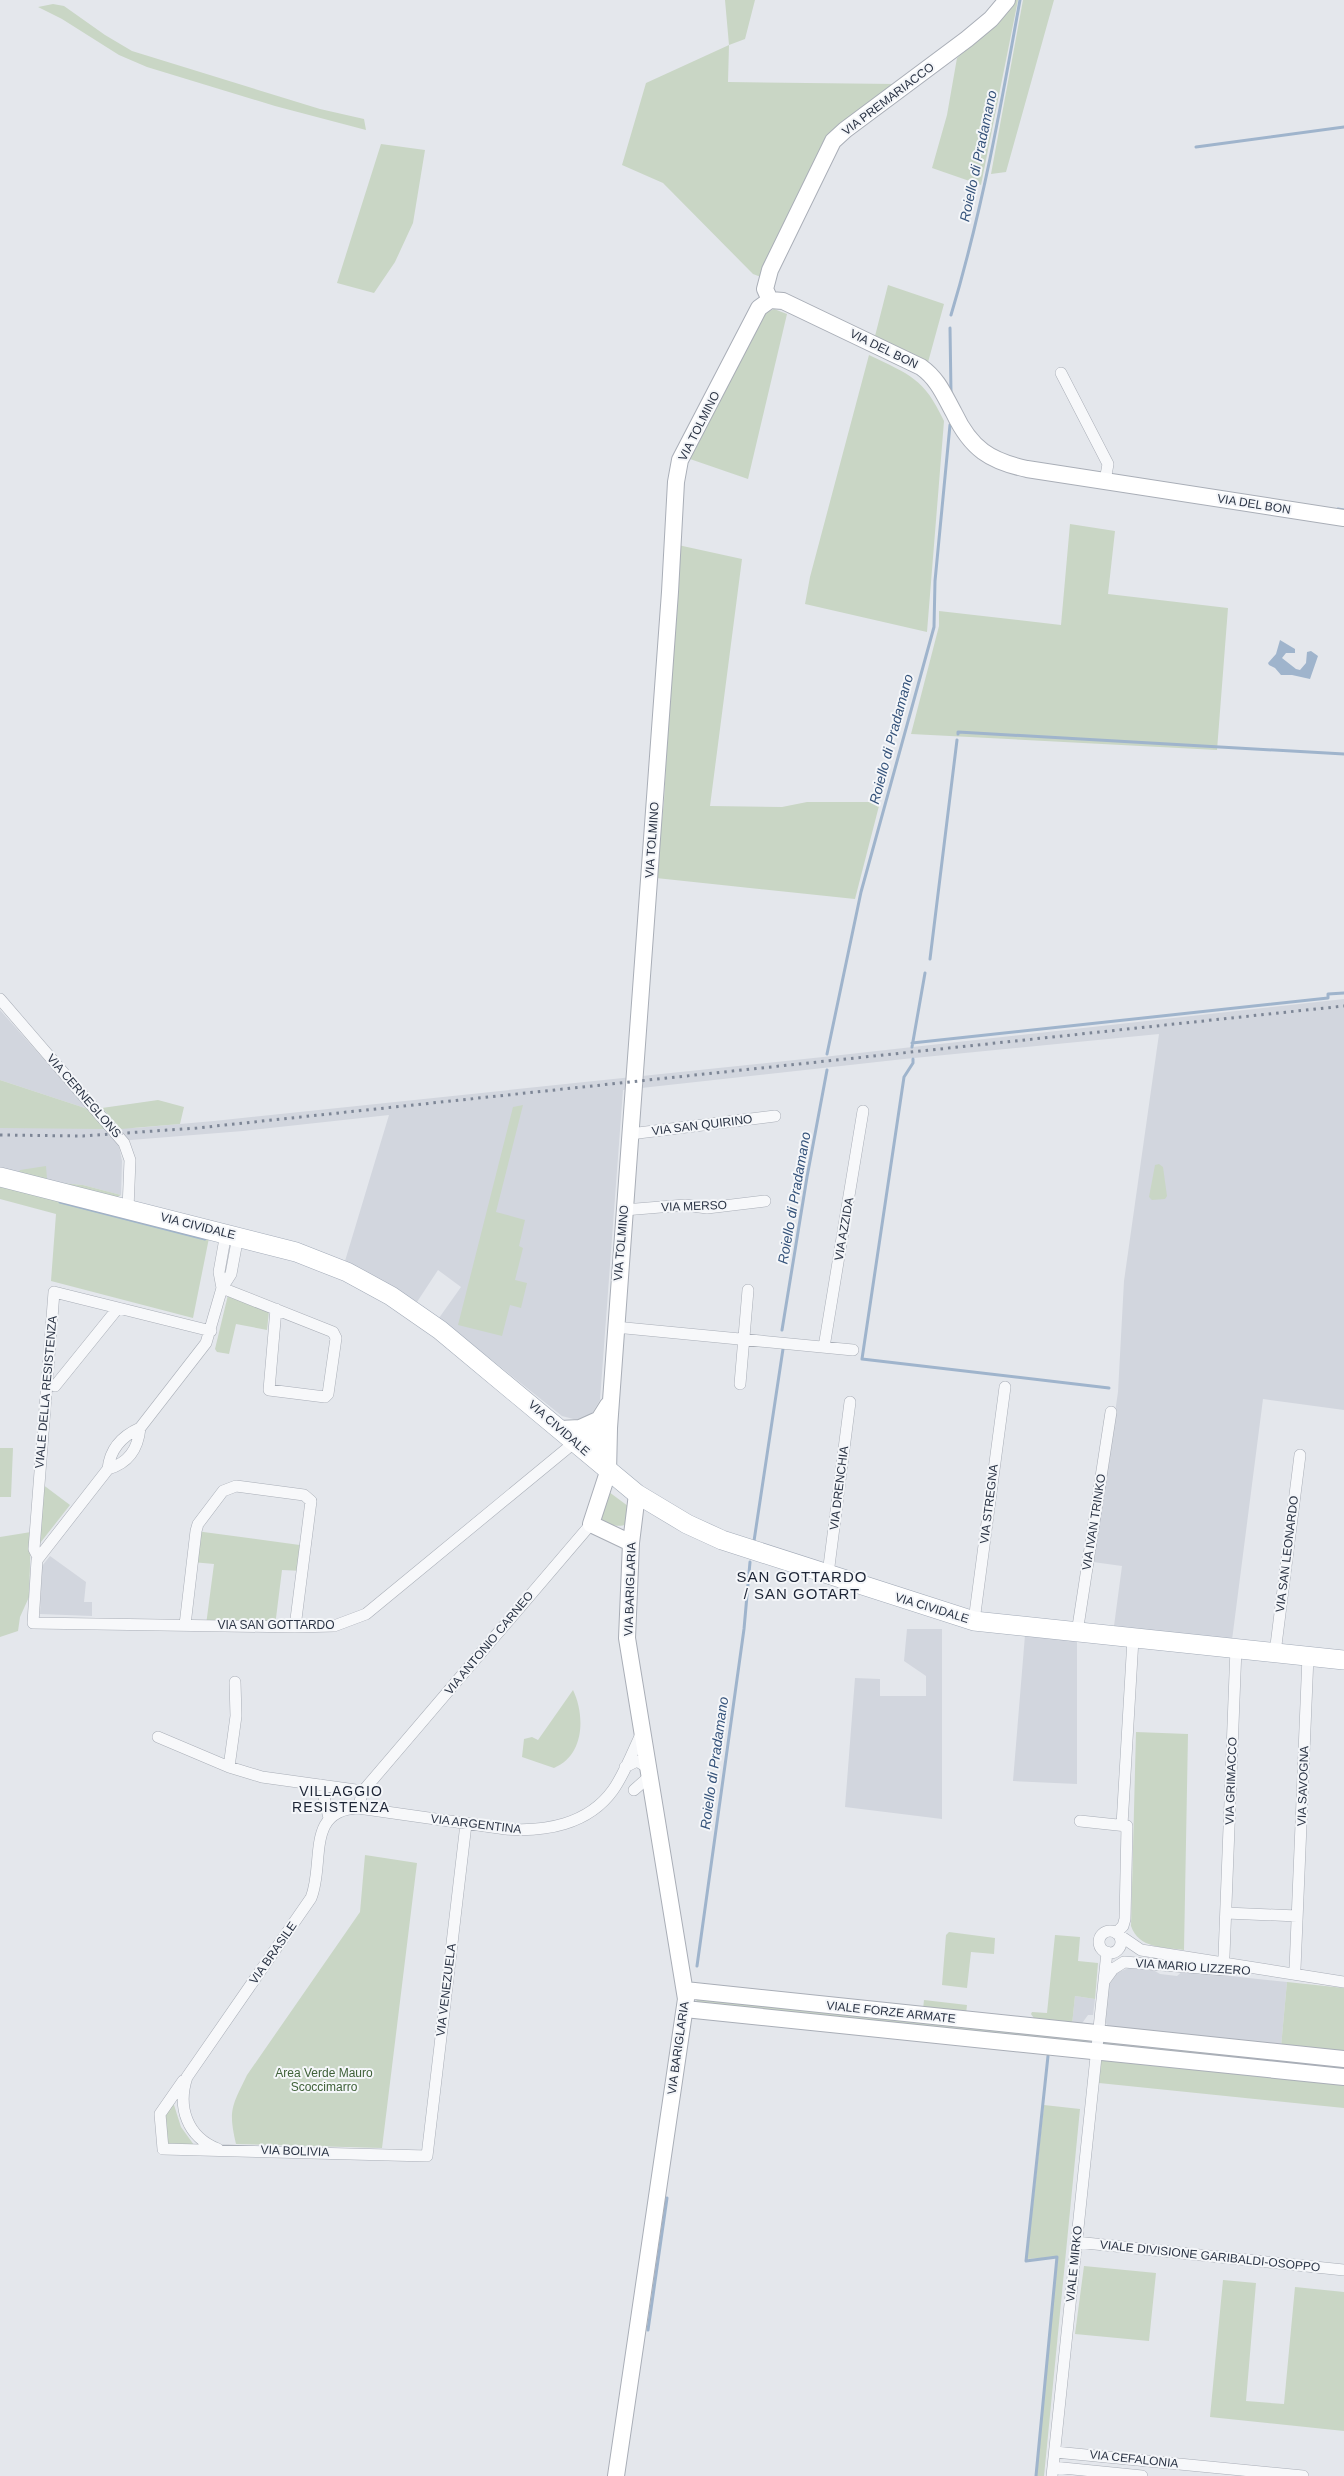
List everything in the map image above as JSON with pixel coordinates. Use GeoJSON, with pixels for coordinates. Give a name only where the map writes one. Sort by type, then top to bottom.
{"type":"FeatureCollection","features":[{"type":"Feature","properties":{"kind":"main road","name":"VIA CIVIDALE"},"geometry":{"type":"LineString","coordinates":[[0,1176],[232,1235],[315,1258],[347,1272],[391,1296],[440,1330],[560,1428],[608,1472],[637,1494],[673,1516],[722,1540],[974,1621],[1344,1660]]}},
{"type":"Feature","properties":{"kind":"street","name":"VIA PREMARIACCO"},"geometry":{"type":"LineString","coordinates":[[770,300],[765,289],[770,270],[833,141],[967,39],[991,19],[1007,0]]}},
{"type":"Feature","properties":{"kind":"street","name":"VIA DEL BON"},"geometry":{"type":"LineString","coordinates":[[770,300],[783,301],[928,372],[935,378],[964,432],[994,460],[1027,469],[1344,518]]}},
{"type":"Feature","properties":{"kind":"street","name":"VIA TOLMINO"},"geometry":{"type":"LineString","coordinates":[[608,1472],[606,1416],[630,1134],[670,592],[676,482],[680,460],[759,308],[770,300]]}},
{"type":"Feature","properties":{"kind":"street"},"geometry":{"type":"LineString","coordinates":[[1061,373],[1108,464],[1105,481]]}},
{"type":"Feature","properties":{"kind":"street","name":"VIA CERNEGLONS"},"geometry":{"type":"LineString","coordinates":[[0,999],[124,1142],[130,1160],[128,1208]]}},
{"type":"Feature","properties":{"kind":"street","name":"VIA AZZIDA"},"geometry":{"type":"LineString","coordinates":[[824,1347],[864,1111]]}},
{"type":"Feature","properties":{"kind":"street","name":"VIA SAN QUIRINO"},"geometry":{"type":"LineString","coordinates":[[630,1134],[775,1116]]}},
{"type":"Feature","properties":{"kind":"street","name":"VIA MERSO"},"geometry":{"type":"LineString","coordinates":[[624,1210],[685,1205],[707,1208],[765,1201]]}},
{"type":"Feature","properties":{"kind":"street","name":"VIALE DELLA RESISTENZA"},"geometry":{"type":"LineString","coordinates":[[33,1623],[34,1570],[38,1557],[108,1469],[122,1465],[138,1444],[140,1428],[203,1348],[211,1331],[222,1288],[219,1272],[232,1235]]}},
{"type":"Feature","properties":{"kind":"street"},"geometry":{"type":"LineString","coordinates":[[222,1288],[276,1309],[334,1333],[330,1375],[325,1397],[271,1392],[268,1388],[276,1309]]}},
{"type":"Feature","properties":{"kind":"street"},"geometry":{"type":"LineString","coordinates":[[740,1384],[748,1290]]}},
{"type":"Feature","properties":{"kind":"street","name":"VIALE DELLA RESISTENZA"},"geometry":{"type":"LineString","coordinates":[[38,1557],[34,1548],[54,1292],[211,1331]]}},
{"type":"Feature","properties":{"kind":"street","name":"VIALE DELLA RESISTENZA"},"geometry":{"type":"LineString","coordinates":[[55,1386],[118,1308]]}},
{"type":"Feature","properties":{"kind":"street"},"geometry":{"type":"LineString","coordinates":[[615,1326],[853,1350]]}},
{"type":"Feature","properties":{"kind":"street","name":"VIA STREGNA"},"geometry":{"type":"LineString","coordinates":[[974,1621],[1004,1387]]}},
{"type":"Feature","properties":{"kind":"street","name":"VIA DRENCHIA"},"geometry":{"type":"LineString","coordinates":[[828,1574],[850,1402]]}},
{"type":"Feature","properties":{"kind":"street","name":"VIA IVAN TRINKO"},"geometry":{"type":"LineString","coordinates":[[1077,1633],[1111,1412]]}},
{"type":"Feature","properties":{"kind":"street"},"geometry":{"type":"LineString","coordinates":[[560,1428],[580,1428],[606,1416]]}},
{"type":"Feature","properties":{"kind":"street"},"geometry":{"type":"LineString","coordinates":[[580,1446],[606,1416]]}},
{"type":"Feature","properties":{"kind":"street","name":"VIA SAN GOTTARDO"},"geometry":{"type":"LineString","coordinates":[[33,1623],[334,1626],[366,1614],[580,1446]]}},
{"type":"Feature","properties":{"kind":"street","name":"VIA SAN LEONARDO"},"geometry":{"type":"LineString","coordinates":[[1275,1652],[1300,1455]]}},
{"type":"Feature","properties":{"kind":"street","name":"VIA ANTONIO CARNEO"},"geometry":{"type":"LineString","coordinates":[[358,1808],[363,1791],[591,1524],[608,1472]]}},
{"type":"Feature","properties":{"kind":"street"},"geometry":{"type":"LineString","coordinates":[[185,1625],[198,1524],[223,1491],[236,1486],[304,1496],[311,1501],[295,1627]]}},
{"type":"Feature","properties":{"kind":"street","name":"VIA BARIGLARIA"},"geometry":{"type":"LineString","coordinates":[[616,2476],[685,2009],[685,1990],[627,1630],[632,1537],[637,1494]]}},
{"type":"Feature","properties":{"kind":"street","name":"VIA BARIGLARIA"},"geometry":{"type":"LineString","coordinates":[[632,1537],[639,1522],[647,1516],[656,1514],[673,1516]]}},
{"type":"Feature","properties":{"kind":"street"},"geometry":{"type":"LineString","coordinates":[[591,1524],[632,1537]]}},
{"type":"Feature","properties":{"kind":"street"},"geometry":{"type":"LineString","coordinates":[[1080,1822],[1122,1825],[1133,1639]]}},
{"type":"Feature","properties":{"kind":"street","name":"VIA GRIMACCO"},"geometry":{"type":"LineString","coordinates":[[1224,1956],[1236,1648]]}},
{"type":"Feature","properties":{"kind":"street","name":"VIA SAVOGNA"},"geometry":{"type":"LineString","coordinates":[[1295,1972],[1308,1656]]}},
{"type":"Feature","properties":{"kind":"street"},"geometry":{"type":"LineString","coordinates":[[229,1767],[236,1716],[235,1682]]}},
{"type":"Feature","properties":{"kind":"street","name":"VIA ARGENTINA"},"geometry":{"type":"LineString","coordinates":[[358,1808],[528,1831],[548,1828],[582,1816],[595,1809],[613,1790],[642,1731]]}},
{"type":"Feature","properties":{"kind":"street"},"geometry":{"type":"LineString","coordinates":[[158,1737],[229,1767],[262,1777],[363,1791]]}},
{"type":"Feature","properties":{"kind":"street"},"geometry":{"type":"LineString","coordinates":[[625,1767],[637,1761],[647,1768],[651,1775],[634,1790]]}},
{"type":"Feature","properties":{"kind":"street"},"geometry":{"type":"LineString","coordinates":[[321,1785],[329,1818],[345,1809],[358,1808]]}},
{"type":"Feature","properties":{"kind":"street"},"geometry":{"type":"LineString","coordinates":[[613,1790],[624,1788],[634,1790],[654,1801]]}},
{"type":"Feature","properties":{"kind":"street","name":"VIA BRASILE"},"geometry":{"type":"LineString","coordinates":[[162,2149],[160,2114],[311,1898],[316,1884],[322,1831],[329,1818]]}},
{"type":"Feature","properties":{"kind":"street","name":"VIA VENEZUELA"},"geometry":{"type":"LineString","coordinates":[[426,2156],[466,1824]]}},
{"type":"Feature","properties":{"kind":"street","name":"VIA MARIO LIZZERO"},"geometry":{"type":"LineString","coordinates":[[1122,1825],[1128,1826],[1125,1919],[1118,1934],[1120,1947],[1114,1952],[1107,1952],[1100,1946],[1101,1937],[1106,1932],[1118,1934],[1141,1950],[1295,1972],[1344,1982]]}},
{"type":"Feature","properties":{"kind":"street"},"geometry":{"type":"LineString","coordinates":[[1226,1913],[1298,1916]]}},
{"type":"Feature","properties":{"kind":"street","name":"VIA MARIO LIZZERO"},"geometry":{"type":"LineString","coordinates":[[1097,2033],[1107,1952]]}},
{"type":"Feature","properties":{"kind":"street","name":"VIA MARIO LIZZERO"},"geometry":{"type":"LineString","coordinates":[[1103,1987],[1110,1972],[1124,1962],[1295,1972]]}},
{"type":"Feature","properties":{"kind":"street","name":"VIALE FORZE ARMATE"},"geometry":{"type":"LineString","coordinates":[[685,1990],[1344,2058]]}},
{"type":"Feature","properties":{"kind":"street","name":"VIALE FORZE ARMATE"},"geometry":{"type":"LineString","coordinates":[[685,2009],[1344,2077]]}},
{"type":"Feature","properties":{"kind":"street"},"geometry":{"type":"LineString","coordinates":[[1095,2051],[1097,2033]]}},
{"type":"Feature","properties":{"kind":"street","name":"VIALE MIRKO"},"geometry":{"type":"LineString","coordinates":[[1053,2472],[1095,2051]]}},
{"type":"Feature","properties":{"kind":"street","name":"VIA BRASILE"},"geometry":{"type":"LineString","coordinates":[[187,2076],[182,2101],[187,2123],[203,2141],[218,2149]]}},
{"type":"Feature","properties":{"kind":"street","name":"VIA BOLIVIA"},"geometry":{"type":"LineString","coordinates":[[162,2149],[426,2156]]}},
{"type":"Feature","properties":{"kind":"street","name":"VIALE DIVISIONE GARIBALDI-OSOPPO"},"geometry":{"type":"LineString","coordinates":[[1076,2242],[1344,2270]]}},
{"type":"Feature","properties":{"kind":"street","name":"VIA CEFALONIA"},"geometry":{"type":"LineString","coordinates":[[1054,2452],[1200,2471],[1303,2476]]}},
{"type":"Feature","properties":{"kind":"street","name":"VIA CEFALONIA"},"geometry":{"type":"LineString","coordinates":[[1053,2472],[1142,2476]]}},
{"type":"Feature","properties":{"kind":"shaded area"},"geometry":{"type":"Polygon","coordinates":[[[1344,999],[1344,1410],[1263,1399],[1232,1640],[1114,1626],[1122,1566],[1093,1562],[1118,1392],[1124,1281],[1159,1034],[904,1059],[623,1090],[600,1400],[591,1415],[577,1420],[562,1416],[439,1318],[461,1287],[438,1270],[417,1302],[345,1261],[389,1115],[243,1131],[118,1141],[122,1161],[121,1195],[83,1185],[61,1183],[0,1171],[0,1128],[135,1128],[214,1121],[823,1057],[1344,999]]]}},
{"type":"Feature","properties":{"kind":"shaded area"},"geometry":{"type":"Polygon","coordinates":[[[0,1010],[88,1109],[0,1080],[0,1010]]]}},
{"type":"Feature","properties":{"kind":"shaded area"},"geometry":{"type":"Polygon","coordinates":[[[50,1556],[86,1582],[84,1602],[92,1602],[92,1616],[40,1614],[42,1566],[50,1556]]]}},
{"type":"Feature","properties":{"kind":"shaded area"},"geometry":{"type":"Polygon","coordinates":[[[907,1629],[942,1629],[942,1819],[845,1807],[855,1678],[880,1679],[880,1696],[926,1696],[926,1676],[904,1661],[907,1629]]]}},
{"type":"Feature","properties":{"kind":"shaded area"},"geometry":{"type":"Polygon","coordinates":[[[1025,1635],[1077,1641],[1077,1784],[1013,1781],[1025,1635]]]}},
{"type":"Feature","properties":{"kind":"shaded area"},"geometry":{"type":"Polygon","coordinates":[[[1129,1968],[1153,1970],[1160,1974],[1177,1976],[1183,1971],[1287,1982],[1281,2047],[1108,2027],[1105,2021],[1107,1988],[1116,1973],[1129,1968]]]}},
{"type":"Feature","properties":{"kind":"shaded area"},"geometry":{"type":"Polygon","coordinates":[[[1075,1996],[1095,1999],[1093,2015],[1088,2015],[1080,2026],[1072,2025],[1075,1996]]]}},
{"type":"Feature","properties":{"kind":"green space"},"geometry":{"type":"Polygon","coordinates":[[[725,0],[755,0],[745,39],[729,45],[725,0]]]}},
{"type":"Feature","properties":{"kind":"green space"},"geometry":{"type":"Polygon","coordinates":[[[1013,0],[1018,0],[981,185],[932,168],[947,115],[957,58],[997,22],[1013,0]]]}},
{"type":"Feature","properties":{"kind":"green space"},"geometry":{"type":"Polygon","coordinates":[[[1023,0],[1054,0],[1006,172],[991,174],[1023,0]]]}},
{"type":"Feature","properties":{"kind":"green space"},"geometry":{"type":"Polygon","coordinates":[[[53,4],[64,6],[105,35],[132,51],[320,109],[364,119],[366,130],[275,106],[147,67],[119,55],[62,19],[38,7],[53,4]]]}},
{"type":"Feature","properties":{"kind":"green space"},"geometry":{"type":"Polygon","coordinates":[[[729,45],[728,82],[896,84],[841,126],[761,277],[753,274],[663,183],[622,165],[646,83],[729,45]]]}},
{"type":"Feature","properties":{"kind":"green space"},"geometry":{"type":"Polygon","coordinates":[[[381,144],[425,150],[413,223],[395,262],[374,293],[337,283],[381,144]]]}},
{"type":"Feature","properties":{"kind":"green space"},"geometry":{"type":"Polygon","coordinates":[[[888,285],[944,304],[927,366],[874,340],[888,285]]]}},
{"type":"Feature","properties":{"kind":"green space"},"geometry":{"type":"Polygon","coordinates":[[[774,309],[787,314],[748,479],[690,459],[760,320],[765,313],[774,309]]]}},
{"type":"Feature","properties":{"kind":"green space"},"geometry":{"type":"Polygon","coordinates":[[[869,355],[905,373],[922,386],[930,395],[944,421],[927,632],[805,604],[810,577],[869,355]]]}},
{"type":"Feature","properties":{"kind":"green space"},"geometry":{"type":"Polygon","coordinates":[[[1070,524],[1115,531],[1108,594],[1228,608],[1217,750],[911,734],[939,626],[939,611],[1061,625],[1070,524]]]}},
{"type":"Feature","properties":{"kind":"green space"},"geometry":{"type":"Polygon","coordinates":[[[678,545],[742,559],[710,806],[782,807],[807,802],[880,802],[855,899],[656,878],[664,801],[678,545]]]}},
{"type":"Feature","properties":{"kind":"green space"},"geometry":{"type":"Polygon","coordinates":[[[0,1080],[88,1109],[106,1129],[0,1128],[0,1080]]]}},
{"type":"Feature","properties":{"kind":"green space"},"geometry":{"type":"Polygon","coordinates":[[[158,1100],[184,1107],[180,1124],[121,1129],[102,1108],[158,1100]]]}},
{"type":"Feature","properties":{"kind":"green space"},"geometry":{"type":"Polygon","coordinates":[[[523,1105],[496,1212],[525,1220],[519,1246],[523,1248],[515,1280],[527,1283],[521,1308],[510,1305],[502,1336],[458,1325],[513,1107],[523,1105]]]}},
{"type":"Feature","properties":{"kind":"green space"},"geometry":{"type":"Polygon","coordinates":[[[1159,1164],[1163,1167],[1167,1196],[1165,1199],[1152,1200],[1149,1197],[1155,1165],[1159,1164]]]}},
{"type":"Feature","properties":{"kind":"green space"},"geometry":{"type":"Polygon","coordinates":[[[46,1166],[47,1179],[51,1182],[83,1185],[121,1195],[114,1199],[18,1174],[20,1170],[46,1166]]]}},
{"type":"Feature","properties":{"kind":"green space"},"geometry":{"type":"Polygon","coordinates":[[[0,1185],[209,1238],[193,1318],[51,1281],[56,1214],[0,1199],[0,1185]]]}},
{"type":"Feature","properties":{"kind":"green space"},"geometry":{"type":"Polygon","coordinates":[[[228,1295],[269,1311],[267,1330],[236,1324],[229,1354],[217,1352],[215,1349],[228,1295]]]}},
{"type":"Feature","properties":{"kind":"green space"},"geometry":{"type":"Polygon","coordinates":[[[0,1448],[13,1448],[11,1497],[0,1497],[0,1448]]]}},
{"type":"Feature","properties":{"kind":"green space"},"geometry":{"type":"Polygon","coordinates":[[[42,1484],[70,1505],[37,1547],[42,1484]]]}},
{"type":"Feature","properties":{"kind":"green space"},"geometry":{"type":"Polygon","coordinates":[[[609,1492],[632,1509],[627,1524],[615,1526],[598,1517],[609,1492]]]}},
{"type":"Feature","properties":{"kind":"green space"},"geometry":{"type":"Polygon","coordinates":[[[196,1531],[307,1546],[303,1571],[282,1570],[275,1626],[206,1625],[214,1564],[192,1562],[196,1531]]]}},
{"type":"Feature","properties":{"kind":"green space"},"geometry":{"type":"Polygon","coordinates":[[[31,1532],[29,1597],[20,1617],[18,1631],[0,1637],[0,1537],[31,1532]]]}},
{"type":"Feature","properties":{"kind":"green space"},"geometry":{"type":"Polygon","coordinates":[[[573,1690],[579,1711],[580,1734],[572,1754],[554,1768],[522,1757],[524,1739],[532,1737],[538,1740],[573,1690]]]}},
{"type":"Feature","properties":{"kind":"green space"},"geometry":{"type":"Polygon","coordinates":[[[1136,1732],[1188,1734],[1184,1950],[1146,1943],[1135,1934],[1131,1926],[1136,1732]]]}},
{"type":"Feature","properties":{"kind":"green space","name":"Area Verde Mauro Scoccimarro"},"geometry":{"type":"Polygon","coordinates":[[[365,1855],[417,1863],[382,2148],[236,2144],[232,2123],[233,2108],[247,2075],[360,1912],[365,1855]]]}},
{"type":"Feature","properties":{"kind":"green space"},"geometry":{"type":"Polygon","coordinates":[[[949,1932],[995,1938],[994,1954],[971,1952],[967,1988],[942,1985],[946,1935],[949,1932]]]}},
{"type":"Feature","properties":{"kind":"green space"},"geometry":{"type":"Polygon","coordinates":[[[1055,1935],[1080,1937],[1078,1961],[1098,1963],[1095,1999],[1075,1996],[1072,2025],[1036,2021],[1031,2014],[1032,2012],[1047,2013],[1055,1935]]]}},
{"type":"Feature","properties":{"kind":"green space"},"geometry":{"type":"Polygon","coordinates":[[[1287,1982],[1344,1988],[1344,2053],[1281,2047],[1287,1982]]]}},
{"type":"Feature","properties":{"kind":"green space"},"geometry":{"type":"Polygon","coordinates":[[[697,1997],[1089,2038],[1088,2046],[696,2005],[697,1997]]]}},
{"type":"Feature","properties":{"kind":"green space"},"geometry":{"type":"Polygon","coordinates":[[[924,2000],[967,2005],[966,2014],[923,2009],[924,2000]]]}},
{"type":"Feature","properties":{"kind":"green space"},"geometry":{"type":"Polygon","coordinates":[[[1102,2040],[1344,2065],[1344,2071],[1102,2047],[1102,2040]]]}},
{"type":"Feature","properties":{"kind":"green space"},"geometry":{"type":"Polygon","coordinates":[[[1101,2058],[1344,2083],[1344,2108],[1099,2083],[1101,2058]]]}},
{"type":"Feature","properties":{"kind":"green space"},"geometry":{"type":"Polygon","coordinates":[[[172,2103],[181,2127],[194,2145],[166,2147],[165,2115],[172,2103]]]}},
{"type":"Feature","properties":{"kind":"green space"},"geometry":{"type":"Polygon","coordinates":[[[1044,2105],[1080,2109],[1044,2476],[1035,2476],[1058,2257],[1027,2259],[1044,2105]]]}},
{"type":"Feature","properties":{"kind":"green space"},"geometry":{"type":"Polygon","coordinates":[[[1084,2266],[1156,2273],[1149,2341],[1075,2334],[1084,2266]]]}},
{"type":"Feature","properties":{"kind":"green space"},"geometry":{"type":"Polygon","coordinates":[[[1223,2280],[1256,2283],[1246,2401],[1284,2404],[1295,2287],[1344,2292],[1344,2431],[1210,2417],[1223,2280]]]}},
{"type":"Feature","properties":{"kind":"water"},"geometry":{"type":"Polygon","coordinates":[[[1280,640],[1295,649],[1295,653],[1286,653],[1282,658],[1296,669],[1300,670],[1306,663],[1307,652],[1311,651],[1318,656],[1310,679],[1292,675],[1281,675],[1275,668],[1269,665],[1268,663],[1276,654],[1280,640]]]}},
{"type":"Feature","properties":{"kind":"waterway","name":"Roiello di Pradamano"},"geometry":{"type":"LineString","coordinates":[[951,315],[981,198],[1020,0]]}},
{"type":"Feature","properties":{"kind":"waterway"},"geometry":{"type":"LineString","coordinates":[[1196,147],[1344,127]]}},
{"type":"Feature","properties":{"kind":"waterway","name":"Roiello di Pradamano"},"geometry":{"type":"LineString","coordinates":[[950,328],[951,393]]}},
{"type":"Feature","properties":{"kind":"waterway","name":"Roiello di Pradamano"},"geometry":{"type":"LineString","coordinates":[[827,1054],[861,892],[934,627],[935,581],[950,425]]}},
{"type":"Feature","properties":{"kind":"waterway"},"geometry":{"type":"LineString","coordinates":[[1338,509],[1344,510]]}},
{"type":"Feature","properties":{"kind":"waterway"},"geometry":{"type":"LineString","coordinates":[[958,734],[958,732],[1344,754]]}},
{"type":"Feature","properties":{"kind":"waterway"},"geometry":{"type":"LineString","coordinates":[[930,959],[957,740]]}},
{"type":"Feature","properties":{"kind":"waterway"},"geometry":{"type":"LineString","coordinates":[[912,1047],[925,973]]}},
{"type":"Feature","properties":{"kind":"waterway"},"geometry":{"type":"LineString","coordinates":[[912,1043],[1328,998],[1328,994],[1344,993]]}},
{"type":"Feature","properties":{"kind":"waterway"},"geometry":{"type":"LineString","coordinates":[[913,1059],[913,1063],[904,1077],[862,1359],[1109,1388]]}},
{"type":"Feature","properties":{"kind":"waterway","name":"Roiello di Pradamano"},"geometry":{"type":"LineString","coordinates":[[782,1330],[827,1070]]}},
{"type":"Feature","properties":{"kind":"waterway"},"geometry":{"type":"LineString","coordinates":[[60,1202],[205,1239]]}},
{"type":"Feature","properties":{"kind":"waterway","name":"Roiello di Pradamano"},"geometry":{"type":"LineString","coordinates":[[754,1541],[783,1349]]}},
{"type":"Feature","properties":{"kind":"waterway","name":"Roiello di Pradamano"},"geometry":{"type":"LineString","coordinates":[[697,1966],[744,1629],[750,1562]]}},
{"type":"Feature","properties":{"kind":"waterway"},"geometry":{"type":"LineString","coordinates":[[1036,2476],[1057,2257],[1026,2261],[1048,2056]]}},
{"type":"Feature","properties":{"kind":"waterway","name":"Roiello di Pradamano"},"geometry":{"type":"LineString","coordinates":[[648,2330],[667,2198]]}},
{"type":"Feature","properties":{"kind":"railway"},"geometry":{"type":"LineString","coordinates":[[0,1135],[83,1136],[197,1128],[1344,1006]]}},
{"type":"Feature","properties":{"kind":"district","name":"SAN GOTTARDO / SAN GOTART"},"geometry":{"type":"Point","coordinates":[802,1584]}},
{"type":"Feature","properties":{"kind":"district","name":"VILLAGGIO RESISTENZA"},"geometry":{"type":"Point","coordinates":[341,1799]}}]}
